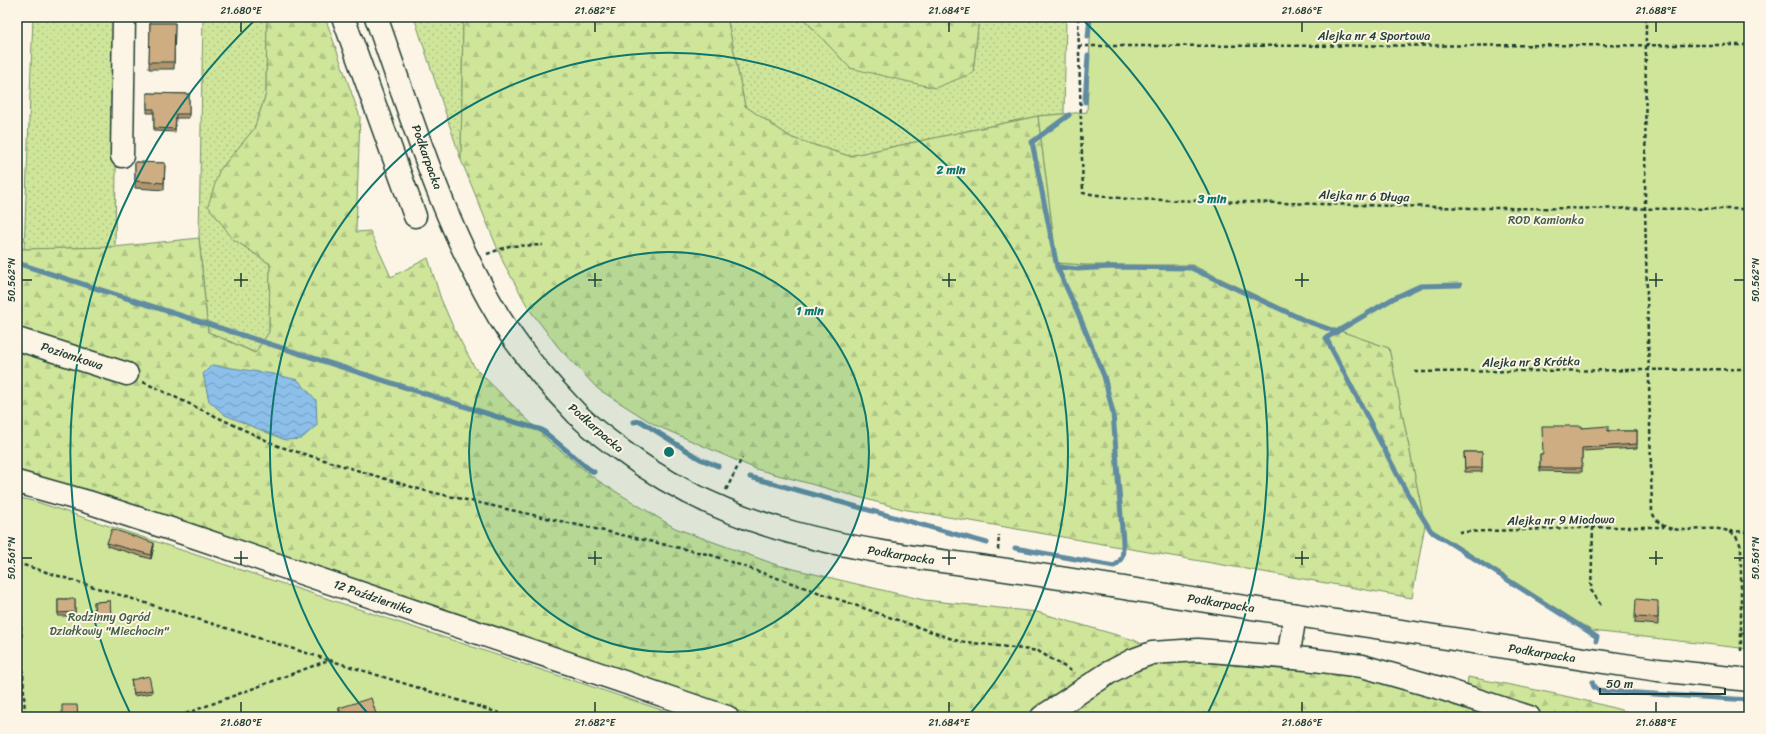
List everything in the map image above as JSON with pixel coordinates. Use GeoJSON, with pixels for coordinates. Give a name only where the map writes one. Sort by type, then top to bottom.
{"type":"FeatureCollection","features":[{"type":"Feature","properties":{"kind":"main road"},"geometry":{"type":"LineString","coordinates":[[122,156],[124,17]]}},
{"type":"Feature","properties":{"kind":"main road"},"geometry":{"type":"LineString","coordinates":[[343,17],[415,216]]}},
{"type":"Feature","properties":{"kind":"main road","name":"Podkarpacka"},"geometry":{"type":"LineString","coordinates":[[376,17],[426,158],[449,216],[470,262],[499,317],[547,381],[580,417],[640,465],[688,493],[717,507],[778,529],[829,543],[866,550],[1658,670],[1749,680]]}},
{"type":"Feature","properties":{"kind":"main road","name":"Poziomkowa"},"geometry":{"type":"LineString","coordinates":[[17,339],[127,374]]}},
{"type":"Feature","properties":{"kind":"main road","name":"12 Października"},"geometry":{"type":"LineString","coordinates":[[17,482],[88,502],[184,533],[727,717]]}},
{"type":"Feature","properties":{"kind":"main road"},"geometry":{"type":"LineString","coordinates":[[1288,658],[1295,615]]}},
{"type":"Feature","properties":{"kind":"main road"},"geometry":{"type":"LineString","coordinates":[[1042,717],[1092,684],[1133,660],[1152,653],[1198,650],[1362,666],[1443,689],[1529,717]]}},
{"type":"Feature","properties":{"kind":"path"},"geometry":{"type":"LineString","coordinates":[[1078,17],[1078,46]]}},
{"type":"Feature","properties":{"kind":"path"},"geometry":{"type":"LineString","coordinates":[[1646,17],[1644,208],[1652,512],[1655,520],[1664,527]]}},
{"type":"Feature","properties":{"kind":"path","name":"Alejka nr 4 Sportowa"},"geometry":{"type":"LineString","coordinates":[[1078,46],[1749,45]]}},
{"type":"Feature","properties":{"kind":"path","name":"Alejka nr 6 Długa"},"geometry":{"type":"LineString","coordinates":[[1078,46],[1083,193],[1143,199],[1475,208],[1749,209]]}},
{"type":"Feature","properties":{"kind":"path"},"geometry":{"type":"LineString","coordinates":[[470,262],[493,251],[509,246],[543,245]]}},
{"type":"Feature","properties":{"kind":"path","name":"Alejka nr 8 Krótka"},"geometry":{"type":"LineString","coordinates":[[1415,372],[1749,369]]}},
{"type":"Feature","properties":{"kind":"path"},"geometry":{"type":"LineString","coordinates":[[127,374],[278,446],[422,490],[710,555],[958,641],[1038,652],[1092,684]]}},
{"type":"Feature","properties":{"kind":"path"},"geometry":{"type":"LineString","coordinates":[[717,507],[742,458]]}},
{"type":"Feature","properties":{"kind":"path"},"geometry":{"type":"LineString","coordinates":[[1593,527],[1591,590],[1602,607]]}},
{"type":"Feature","properties":{"kind":"path","name":"Alejka nr 9 Miodowa"},"geometry":{"type":"LineString","coordinates":[[1459,532],[1593,527],[1664,527],[1674,530],[1720,529],[1749,532]]}},
{"type":"Feature","properties":{"kind":"path"},"geometry":{"type":"LineString","coordinates":[[1728,530],[1740,541],[1741,548],[1741,651]]}},
{"type":"Feature","properties":{"kind":"path"},"geometry":{"type":"LineString","coordinates":[[25,717],[17,563],[512,717]]}},
{"type":"Feature","properties":{"kind":"path"},"geometry":{"type":"LineString","coordinates":[[1741,633],[1749,633]]}},
{"type":"Feature","properties":{"kind":"path"},"geometry":{"type":"LineString","coordinates":[[177,717],[329,660]]}},
{"type":"Feature","properties":{"kind":"green space"},"geometry":{"type":"Polygon","coordinates":[[[33,17],[118,17],[115,247],[24,249],[33,17]]]}},
{"type":"Feature","properties":{"kind":"green space"},"geometry":{"type":"Polygon","coordinates":[[[203,17],[267,17],[266,94],[254,129],[219,171],[233,239],[270,264],[269,332],[256,353],[208,332],[199,237],[203,17]]]}},
{"type":"Feature","properties":{"kind":"green space"},"geometry":{"type":"Polygon","coordinates":[[[267,17],[325,17],[360,117],[356,232],[370,231],[391,277],[428,258],[441,299],[454,329],[475,368],[549,441],[597,480],[675,528],[777,565],[924,600],[1037,612],[1134,640],[1177,661],[1337,668],[1467,686],[1468,677],[1579,699],[1645,717],[756,717],[17,470],[17,246],[24,249],[114,247],[199,238],[208,332],[255,353],[269,332],[270,264],[233,239],[208,206],[219,171],[254,129],[266,94],[267,17]]]}},
{"type":"Feature","properties":{"kind":"green space"},"geometry":{"type":"Polygon","coordinates":[[[414,17],[463,17],[461,160],[414,17]]]}},
{"type":"Feature","properties":{"kind":"green space"},"geometry":{"type":"Polygon","coordinates":[[[463,17],[727,17],[745,106],[792,138],[849,156],[1038,116],[1057,263],[1085,265],[1192,265],[1307,319],[1389,348],[1425,525],[1412,598],[902,509],[756,469],[655,425],[598,389],[559,348],[529,309],[503,262],[461,160],[463,17]]]}},
{"type":"Feature","properties":{"kind":"green space"},"geometry":{"type":"Polygon","coordinates":[[[727,17],[802,17],[850,68],[973,73],[979,17],[1066,17],[1064,114],[1038,116],[849,156],[792,138],[745,106],[727,17]]]}},
{"type":"Feature","properties":{"kind":"green space"},"geometry":{"type":"Polygon","coordinates":[[[802,17],[979,17],[973,73],[935,88],[850,68],[802,17]]]}},
{"type":"Feature","properties":{"kind":"green space","name":"ROD Kamionka"},"geometry":{"type":"Polygon","coordinates":[[[1091,17],[1749,17],[1749,649],[1592,631],[1425,525],[1389,348],[1306,319],[1192,265],[1085,265],[1057,263],[1038,116],[1087,112],[1091,17]]]}},
{"type":"Feature","properties":{"kind":"green space","name":"Rodzinny Ogród Działkowy \"Miechocin\""},"geometry":{"type":"Polygon","coordinates":[[[17,497],[40,503],[683,717],[17,717],[17,497]]]}},
{"type":"Feature","properties":{"kind":"water"},"geometry":{"type":"Polygon","coordinates":[[[212,365],[273,374],[298,380],[316,400],[317,425],[301,439],[285,440],[225,415],[209,401],[203,374],[212,365]]]}},
{"type":"Feature","properties":{"kind":"building"},"geometry":{"type":"Polygon","coordinates":[[[150,23],[175,23],[174,62],[149,62],[150,23]]]}},
{"type":"Feature","properties":{"kind":"building"},"geometry":{"type":"Polygon","coordinates":[[[147,93],[189,94],[189,114],[176,114],[175,129],[154,128],[154,109],[147,109],[147,93]]]}},
{"type":"Feature","properties":{"kind":"building"},"geometry":{"type":"Polygon","coordinates":[[[135,162],[165,163],[164,183],[135,181],[135,162]]]}},
{"type":"Feature","properties":{"kind":"building"},"geometry":{"type":"Polygon","coordinates":[[[1542,426],[1582,426],[1582,428],[1608,426],[1608,431],[1637,431],[1637,444],[1582,448],[1582,468],[1540,468],[1540,454],[1543,454],[1542,426]]]}},
{"type":"Feature","properties":{"kind":"building"},"geometry":{"type":"Polygon","coordinates":[[[1464,452],[1482,452],[1482,468],[1465,468],[1464,452]]]}},
{"type":"Feature","properties":{"kind":"building"},"geometry":{"type":"Polygon","coordinates":[[[112,529],[154,543],[151,555],[107,543],[112,529]]]}},
{"type":"Feature","properties":{"kind":"building"},"geometry":{"type":"Polygon","coordinates":[[[58,599],[75,599],[75,612],[58,613],[58,599]]]}},
{"type":"Feature","properties":{"kind":"building"},"geometry":{"type":"Polygon","coordinates":[[[1636,599],[1658,601],[1658,618],[1635,617],[1636,599]]]}},
{"type":"Feature","properties":{"kind":"building"},"geometry":{"type":"Polygon","coordinates":[[[110,601],[111,616],[95,617],[94,602],[110,601]]]}},
{"type":"Feature","properties":{"kind":"building"},"geometry":{"type":"Polygon","coordinates":[[[149,676],[152,690],[134,693],[131,680],[149,676]]]}},
{"type":"Feature","properties":{"kind":"building"},"geometry":{"type":"Polygon","coordinates":[[[371,698],[377,717],[342,717],[339,708],[371,698]]]}},
{"type":"Feature","properties":{"kind":"building"},"geometry":{"type":"Polygon","coordinates":[[[62,705],[77,705],[78,717],[53,717],[62,716],[62,705]]]}},
{"type":"Feature","properties":{"kind":"waterway"},"geometry":{"type":"LineString","coordinates":[[1088,37],[1090,17]]}},
{"type":"Feature","properties":{"kind":"waterway"},"geometry":{"type":"LineString","coordinates":[[1085,102],[1088,55]]}},
{"type":"Feature","properties":{"kind":"waterway"},"geometry":{"type":"LineString","coordinates":[[1015,548],[1114,566],[1120,561],[1123,552],[1113,413],[1104,376],[1057,267],[1032,142],[1069,115]]}},
{"type":"Feature","properties":{"kind":"waterway"},"geometry":{"type":"LineString","coordinates":[[20,264],[542,430],[594,472]]}},
{"type":"Feature","properties":{"kind":"waterway"},"geometry":{"type":"LineString","coordinates":[[1057,267],[1078,269],[1111,267],[1191,268],[1306,321],[1337,332]]}},
{"type":"Feature","properties":{"kind":"waterway"},"geometry":{"type":"LineString","coordinates":[[1460,285],[1420,286],[1394,298],[1326,338],[1406,491],[1431,531],[1597,637],[1596,641]]}},
{"type":"Feature","properties":{"kind":"waterway"},"geometry":{"type":"LineString","coordinates":[[634,422],[640,421],[700,459],[718,466]]}},
{"type":"Feature","properties":{"kind":"waterway"},"geometry":{"type":"LineString","coordinates":[[750,477],[987,543]]}},
{"type":"Feature","properties":{"kind":"waterway"},"geometry":{"type":"LineString","coordinates":[[1592,682],[1594,687],[1598,690],[1749,700]]}}]}
